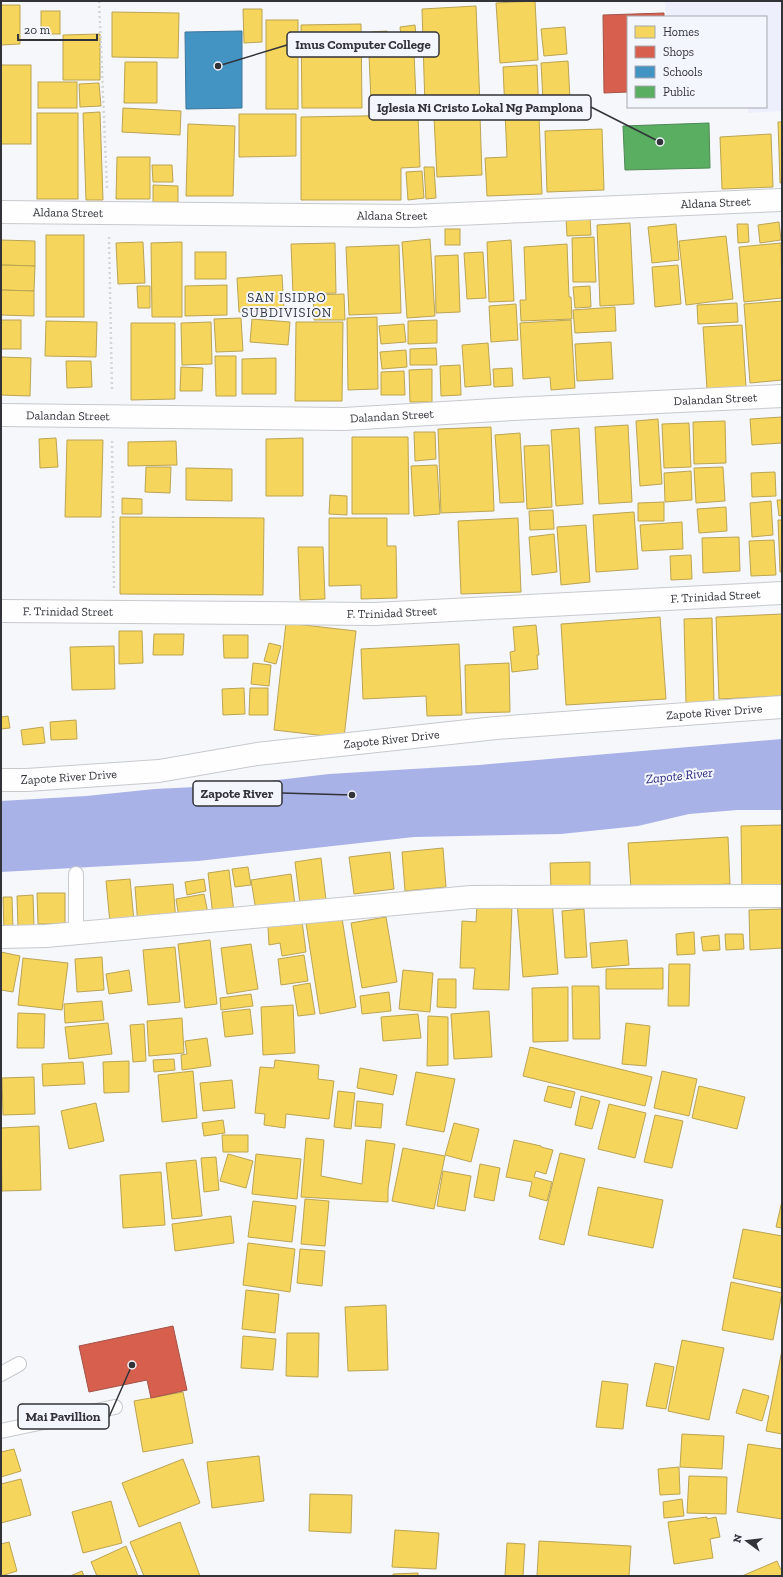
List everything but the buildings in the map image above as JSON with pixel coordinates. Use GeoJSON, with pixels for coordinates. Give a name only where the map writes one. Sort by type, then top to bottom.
{"type":"FeatureCollection","features":[{"type":"Feature","properties":{"kind":"street","name":"Aldana Street"},"geometry":{"type":"LineString","coordinates":[[1,212],[411,216],[782,200]]}},
{"type":"Feature","properties":{"kind":"street","name":"Dalandan Street"},"geometry":{"type":"LineString","coordinates":[[1,415],[344,419],[505,409],[782,396]]}},
{"type":"Feature","properties":{"kind":"street","name":"F. Trinidad Street"},"geometry":{"type":"LineString","coordinates":[[1,611],[375,614],[782,593]]}},
{"type":"Feature","properties":{"kind":"street","name":"Zapote River Drive"},"geometry":{"type":"LineString","coordinates":[[1,780],[159,771],[256,754],[496,728],[782,707]]}},
{"type":"Feature","properties":{"kind":"street"},"geometry":{"type":"LineString","coordinates":[[1,937],[46,936],[471,897],[782,896]]}},
{"type":"Feature","properties":{"kind":"lane"},"geometry":{"type":"LineString","coordinates":[[76,874],[76,933]]}},
{"type":"Feature","properties":{"kind":"lane"},"geometry":{"type":"LineString","coordinates":[[1,1374],[19,1364]]}},
{"type":"Feature","properties":{"kind":"lane"},"geometry":{"type":"LineString","coordinates":[[1,1431],[115,1407]]}},
{"type":"Feature","properties":{"kind":"path"},"geometry":{"type":"LineString","coordinates":[[99,1],[108,212],[114,613]]}},
{"type":"Feature","properties":{"kind":"shaded area"},"geometry":{"type":"Polygon","coordinates":[[[665,1],[782,1],[782,111],[748,113],[748,108],[767,108],[767,16],[666,16],[665,1]]]}},
{"type":"Feature","properties":{"kind":"water"},"geometry":{"type":"Polygon","coordinates":[[[782,739],[782,810],[737,810],[689,814],[638,826],[561,834],[414,837],[198,861],[1,872],[1,801],[86,796],[155,789],[235,785],[329,774],[479,765],[782,739]]]}},
{"type":"Feature","properties":{"kind":"place","name":"Imus Computer College"},"geometry":{"type":"Point","coordinates":[218,66]}},
{"type":"Feature","properties":{"kind":"place","name":"Iglesia Ni Cristo Lokal Ng Pamplona"},"geometry":{"type":"Point","coordinates":[660,142]}},
{"type":"Feature","properties":{"kind":"place","name":"Zapote River"},"geometry":{"type":"Point","coordinates":[352,795]}},
{"type":"Feature","properties":{"kind":"place","name":"Mai Pavillion"},"geometry":{"type":"Point","coordinates":[132,1365]}},
{"type":"Feature","properties":{"kind":"district","name":"SAN ISIDRO SUBDIVISION"},"geometry":{"type":"Point","coordinates":[287,304]}}]}
